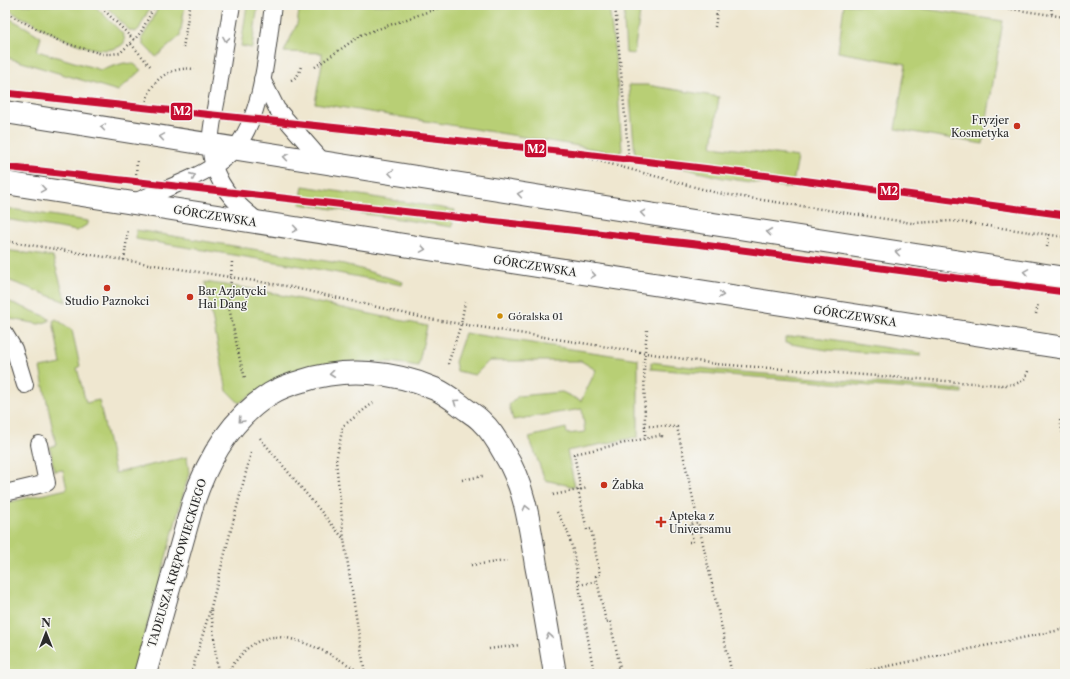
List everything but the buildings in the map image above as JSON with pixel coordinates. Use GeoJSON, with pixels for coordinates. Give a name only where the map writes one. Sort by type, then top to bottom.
{"type":"FeatureCollection","features":[{"type":"Feature","properties":{"kind":"main road"},"geometry":{"type":"LineString","coordinates":[[5,112],[212,155],[235,149],[1065,278]]}},
{"type":"Feature","properties":{"kind":"main road","name":"GÓRCZEWSKA"},"geometry":{"type":"LineString","coordinates":[[5,183],[1065,348]]}},
{"type":"Feature","properties":{"kind":"main road","name":"TADEUSZA KRĘPOWIECKIEGO"},"geometry":{"type":"LineString","coordinates":[[145,674],[193,503],[200,481],[215,452],[228,435],[270,394],[289,385],[313,377],[331,374],[367,373],[383,374],[401,378],[436,390],[454,400],[482,422],[506,454],[522,493],[530,525],[555,674]]}},
{"type":"Feature","properties":{"kind":"lane"},"geometry":{"type":"LineString","coordinates":[[232,5],[213,123],[212,155],[224,189],[236,203],[260,223]]}},
{"type":"Feature","properties":{"kind":"lane"},"geometry":{"type":"LineString","coordinates":[[235,149],[243,139],[258,98],[273,5]]}},
{"type":"Feature","properties":{"kind":"lane"},"geometry":{"type":"LineString","coordinates":[[262,79],[277,109],[324,163]]}},
{"type":"Feature","properties":{"kind":"lane"},"geometry":{"type":"LineString","coordinates":[[132,203],[197,175],[212,155]]}},
{"type":"Feature","properties":{"kind":"lane"},"geometry":{"type":"LineString","coordinates":[[5,334],[14,348],[25,385]]}},
{"type":"Feature","properties":{"kind":"lane"},"geometry":{"type":"LineString","coordinates":[[5,493],[47,483],[39,444]]}},
{"type":"Feature","properties":{"kind":"path"},"geometry":{"type":"LineString","coordinates":[[99,5],[134,40]]}},
{"type":"Feature","properties":{"kind":"path"},"geometry":{"type":"LineString","coordinates":[[5,10],[10,16],[29,24],[61,42],[102,54],[117,54],[131,44],[141,32],[152,11],[153,5]]}},
{"type":"Feature","properties":{"kind":"path"},"geometry":{"type":"LineString","coordinates":[[183,48],[190,5]]}},
{"type":"Feature","properties":{"kind":"path"},"geometry":{"type":"LineString","coordinates":[[315,67],[361,35],[447,5]]}},
{"type":"Feature","properties":{"kind":"path"},"geometry":{"type":"LineString","coordinates":[[615,5],[629,161]]}},
{"type":"Feature","properties":{"kind":"path"},"geometry":{"type":"LineString","coordinates":[[715,27],[718,5]]}},
{"type":"Feature","properties":{"kind":"path"},"geometry":{"type":"LineString","coordinates":[[984,5],[1065,17]]}},
{"type":"Feature","properties":{"kind":"path"},"geometry":{"type":"LineString","coordinates":[[1051,5],[1052,16]]}},
{"type":"Feature","properties":{"kind":"path"},"geometry":{"type":"LineString","coordinates":[[131,44],[152,68]]}},
{"type":"Feature","properties":{"kind":"path"},"geometry":{"type":"LineString","coordinates":[[289,81],[298,75],[301,65]]}},
{"type":"Feature","properties":{"kind":"path"},"geometry":{"type":"LineString","coordinates":[[145,109],[148,94],[161,76],[183,68],[191,69]]}},
{"type":"Feature","properties":{"kind":"path"},"geometry":{"type":"LineString","coordinates":[[570,153],[717,192],[912,223],[953,221],[1065,237]]}},
{"type":"Feature","properties":{"kind":"path"},"geometry":{"type":"LineString","coordinates":[[124,260],[128,225]]}},
{"type":"Feature","properties":{"kind":"path"},"geometry":{"type":"LineString","coordinates":[[1046,251],[1049,234]]}},
{"type":"Feature","properties":{"kind":"path"},"geometry":{"type":"LineString","coordinates":[[5,241],[286,286],[429,319],[716,364],[1000,385],[1016,384],[1023,380],[1027,375],[1029,366]]}},
{"type":"Feature","properties":{"kind":"path"},"geometry":{"type":"LineString","coordinates":[[232,262],[229,307],[239,356],[255,407]]}},
{"type":"Feature","properties":{"kind":"path"},"geometry":{"type":"LineString","coordinates":[[447,366],[461,324],[465,302]]}},
{"type":"Feature","properties":{"kind":"path"},"geometry":{"type":"LineString","coordinates":[[1036,321],[1038,302]]}},
{"type":"Feature","properties":{"kind":"path"},"geometry":{"type":"LineString","coordinates":[[645,438],[645,352],[648,330]]}},
{"type":"Feature","properties":{"kind":"path"},"geometry":{"type":"LineString","coordinates":[[365,674],[344,539],[336,461],[343,426],[376,400]]}},
{"type":"Feature","properties":{"kind":"path"},"geometry":{"type":"LineString","coordinates":[[1060,420],[1065,443]]}},
{"type":"Feature","properties":{"kind":"path"},"geometry":{"type":"LineString","coordinates":[[645,426],[678,427],[732,674]]}},
{"type":"Feature","properties":{"kind":"path"},"geometry":{"type":"LineString","coordinates":[[257,442],[265,434]]}},
{"type":"Feature","properties":{"kind":"path"},"geometry":{"type":"LineString","coordinates":[[606,674],[617,673],[616,667],[620,667],[610,620],[606,622],[596,576],[600,575],[591,530],[587,530],[574,454],[662,435],[662,439]]}},
{"type":"Feature","properties":{"kind":"path"},"geometry":{"type":"LineString","coordinates":[[260,438],[344,539]]}},
{"type":"Feature","properties":{"kind":"path"},"geometry":{"type":"LineString","coordinates":[[191,674],[211,607],[253,446]]}},
{"type":"Feature","properties":{"kind":"path"},"geometry":{"type":"LineString","coordinates":[[462,480],[484,476]]}},
{"type":"Feature","properties":{"kind":"path"},"geometry":{"type":"LineString","coordinates":[[551,496],[588,488]]}},
{"type":"Feature","properties":{"kind":"path"},"geometry":{"type":"LineString","coordinates":[[689,542],[694,542],[690,524],[699,522]]}},
{"type":"Feature","properties":{"kind":"path"},"geometry":{"type":"LineString","coordinates":[[471,565],[507,561],[508,568]]}},
{"type":"Feature","properties":{"kind":"path"},"geometry":{"type":"LineString","coordinates":[[579,585],[597,580]]}},
{"type":"Feature","properties":{"kind":"path"},"geometry":{"type":"LineString","coordinates":[[211,607],[218,674]]}},
{"type":"Feature","properties":{"kind":"path"},"geometry":{"type":"LineString","coordinates":[[851,674],[1065,629]]}},
{"type":"Feature","properties":{"kind":"path"},"geometry":{"type":"LineString","coordinates":[[228,674],[230,668],[244,650],[259,640],[274,637],[293,640],[314,647],[332,655],[361,674]]}},
{"type":"Feature","properties":{"kind":"path"},"geometry":{"type":"LineString","coordinates":[[489,649],[520,646],[519,638]]}},
{"type":"Feature","properties":{"kind":"green space"},"geometry":{"type":"Polygon","coordinates":[[[7,5],[94,5],[123,34],[125,40],[124,43],[115,48],[104,50],[91,48],[51,33],[11,11],[7,5]]]}},
{"type":"Feature","properties":{"kind":"green space"},"geometry":{"type":"Polygon","coordinates":[[[105,5],[151,5],[139,29],[135,32],[129,30],[105,5]]]}},
{"type":"Feature","properties":{"kind":"green space"},"geometry":{"type":"Polygon","coordinates":[[[159,5],[185,5],[180,36],[156,57],[144,45],[142,38],[159,5]]]}},
{"type":"Feature","properties":{"kind":"green space"},"geometry":{"type":"Polygon","coordinates":[[[247,5],[258,5],[252,48],[241,46],[247,5]]]}},
{"type":"Feature","properties":{"kind":"green space"},"geometry":{"type":"Polygon","coordinates":[[[300,5],[609,5],[616,63],[622,150],[620,154],[315,103],[322,63],[322,53],[284,52],[297,24],[300,5]]]}},
{"type":"Feature","properties":{"kind":"green space"},"geometry":{"type":"Polygon","coordinates":[[[625,5],[641,5],[634,54],[626,53],[624,22],[625,5]]]}},
{"type":"Feature","properties":{"kind":"green space"},"geometry":{"type":"Polygon","coordinates":[[[844,5],[900,5],[1003,21],[983,144],[895,129],[906,64],[838,52],[844,5]]]}},
{"type":"Feature","properties":{"kind":"green space"},"geometry":{"type":"Polygon","coordinates":[[[5,16],[41,37],[37,51],[101,70],[124,63],[134,64],[141,70],[118,91],[5,57],[5,16]]]}},
{"type":"Feature","properties":{"kind":"green space"},"geometry":{"type":"Polygon","coordinates":[[[629,85],[647,85],[719,97],[712,146],[798,157],[792,188],[723,178],[635,156],[629,85]]]}},
{"type":"Feature","properties":{"kind":"green space"},"geometry":{"type":"Polygon","coordinates":[[[303,186],[455,210],[452,227],[300,204],[303,186]]]}},
{"type":"Feature","properties":{"kind":"green space"},"geometry":{"type":"Polygon","coordinates":[[[5,208],[88,221],[88,224],[77,231],[5,219],[5,208]]]}},
{"type":"Feature","properties":{"kind":"green space"},"geometry":{"type":"Polygon","coordinates":[[[136,230],[344,264],[403,282],[402,285],[295,265],[136,239],[136,230]]]}},
{"type":"Feature","properties":{"kind":"green space"},"geometry":{"type":"Polygon","coordinates":[[[5,250],[53,257],[66,302],[5,279],[5,250]]]}},
{"type":"Feature","properties":{"kind":"green space"},"geometry":{"type":"Polygon","coordinates":[[[205,282],[257,290],[427,326],[418,366],[391,362],[345,362],[315,366],[276,380],[239,403],[227,391],[205,282]]]}},
{"type":"Feature","properties":{"kind":"green space"},"geometry":{"type":"Polygon","coordinates":[[[5,300],[45,316],[49,319],[49,321],[39,324],[5,318],[5,300]]]}},
{"type":"Feature","properties":{"kind":"green space"},"geometry":{"type":"Polygon","coordinates":[[[56,319],[72,330],[80,366],[77,368],[86,403],[99,400],[115,473],[187,457],[189,473],[134,674],[5,674],[5,503],[67,489],[63,470],[54,471],[50,447],[56,445],[40,368],[61,364],[53,321],[56,319]]]}},
{"type":"Feature","properties":{"kind":"green space"},"geometry":{"type":"Polygon","coordinates":[[[465,333],[638,359],[638,437],[567,451],[575,487],[545,480],[529,437],[566,428],[567,434],[585,432],[582,409],[513,420],[509,405],[518,396],[562,392],[581,401],[596,370],[581,361],[489,361],[475,375],[457,371],[455,362],[465,333]]]}},
{"type":"Feature","properties":{"kind":"green space"},"geometry":{"type":"Polygon","coordinates":[[[798,336],[822,338],[921,353],[921,356],[827,350],[785,343],[785,338],[798,336]]]}},
{"type":"Feature","properties":{"kind":"green space"},"geometry":{"type":"Polygon","coordinates":[[[651,362],[716,370],[962,390],[962,393],[651,369],[651,362]]]}},
{"type":"Feature","properties":{"kind":"transit line","name":"M2"},"geometry":{"type":"LineString","coordinates":[[5,93],[576,153],[786,178],[1065,215]]}},
{"type":"Feature","properties":{"kind":"transit line","name":"M2"},"geometry":{"type":"LineString","coordinates":[[5,167],[696,244],[1065,292]]}},
{"type":"Feature","properties":{"kind":"place","name":"Fryzjer Kosmetyka"},"geometry":{"type":"Point","coordinates":[1017,126]}},
{"type":"Feature","properties":{"kind":"place","name":"Studio Paznokci"},"geometry":{"type":"Point","coordinates":[107,288]}},
{"type":"Feature","properties":{"kind":"place","name":"Bar Azjatycki Hai Dang"},"geometry":{"type":"Point","coordinates":[190,297]}},
{"type":"Feature","properties":{"kind":"place","name":"Góralska 01"},"geometry":{"type":"Point","coordinates":[500,316]}},
{"type":"Feature","properties":{"kind":"place","name":"Żabka"},"geometry":{"type":"Point","coordinates":[604,485]}},
{"type":"Feature","properties":{"kind":"place","name":"Apteka z Universamu"},"geometry":{"type":"Point","coordinates":[661,522]}}]}
